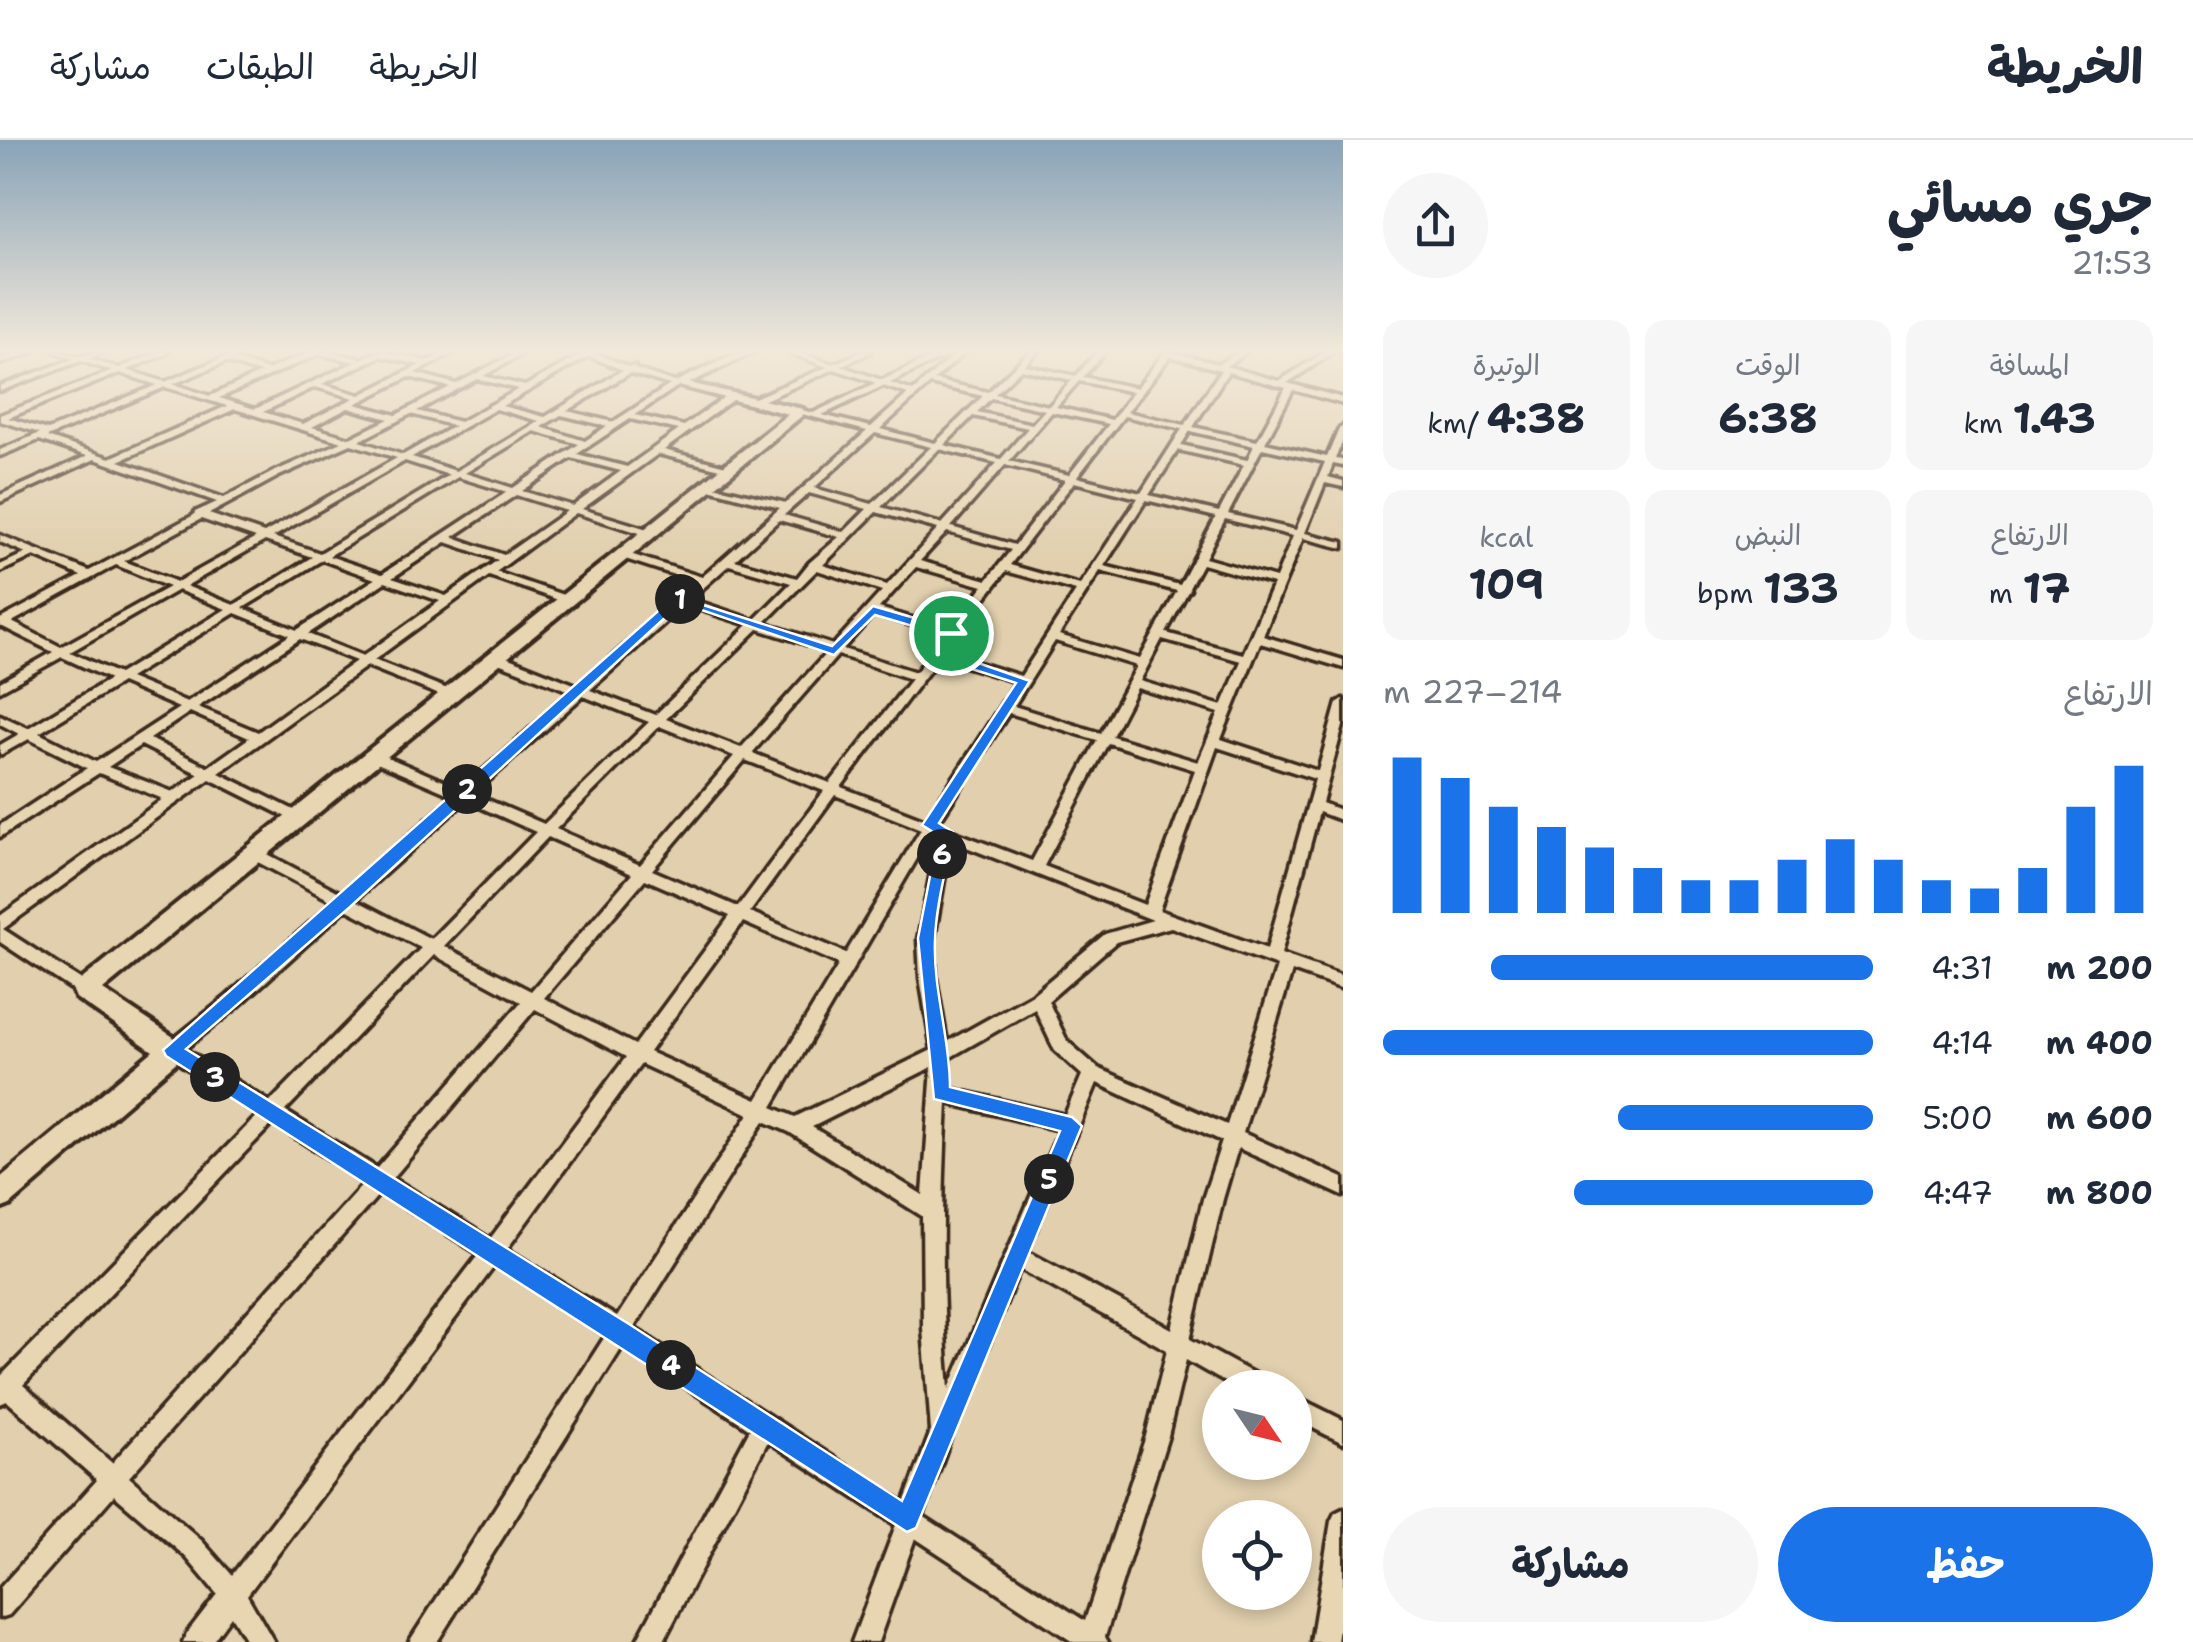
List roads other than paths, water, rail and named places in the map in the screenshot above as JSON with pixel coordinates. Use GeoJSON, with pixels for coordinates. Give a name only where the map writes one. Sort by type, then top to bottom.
{"type":"FeatureCollection","features":[{"type":"Feature","properties":{"kind":"main road"},"geometry":{"type":"LineString","coordinates":[[0,1196],[172,1050],[85,991],[729,468],[794,422]]}},
{"type":"Feature","properties":{"kind":"street"},"geometry":{"type":"LineString","coordinates":[[11,422],[223,501]]}},
{"type":"Feature","properties":{"kind":"street"},"geometry":{"type":"LineString","coordinates":[[0,453],[75,422]]}},
{"type":"Feature","properties":{"kind":"street"},"geometry":{"type":"LineString","coordinates":[[110,462],[198,422]]}},
{"type":"Feature","properties":{"kind":"street"},"geometry":{"type":"LineString","coordinates":[[292,422],[650,532]]}},
{"type":"Feature","properties":{"kind":"street"},"geometry":{"type":"LineString","coordinates":[[306,426],[314,422]]}},
{"type":"Feature","properties":{"kind":"street"},"geometry":{"type":"LineString","coordinates":[[1,623],[223,501],[388,422]]}},
{"type":"Feature","properties":{"kind":"street"},"geometry":{"type":"LineString","coordinates":[[449,422],[460,425]]}},
{"type":"Feature","properties":{"kind":"street"},"geometry":{"type":"LineString","coordinates":[[0,687],[465,422]]}},
{"type":"Feature","properties":{"kind":"street"},"geometry":{"type":"LineString","coordinates":[[0,751],[543,422]]}},
{"type":"Feature","properties":{"kind":"street"},"geometry":{"type":"LineString","coordinates":[[601,422],[613,425]]}},
{"type":"Feature","properties":{"kind":"street"},"geometry":{"type":"LineString","coordinates":[[0,832],[618,422]]}},
{"type":"Feature","properties":{"kind":"street"},"geometry":{"type":"LineString","coordinates":[[654,422],[684,429]]}},
{"type":"Feature","properties":{"kind":"street"},"geometry":{"type":"LineString","coordinates":[[0,924],[694,422]]}},
{"type":"Feature","properties":{"kind":"street"},"geometry":{"type":"LineString","coordinates":[[838,422],[1343,546]]}},
{"type":"Feature","properties":{"kind":"street"},"geometry":{"type":"LineString","coordinates":[[881,422],[344,902],[172,1050],[621,1332],[1092,1641],[1157,1436],[1323,777],[1337,751],[1343,704]]}},
{"type":"Feature","properties":{"kind":"street"},"geometry":{"type":"LineString","coordinates":[[262,1642],[232,1594],[194,1549],[115,1476],[4,1389],[546,830],[961,422]]}},
{"type":"Feature","properties":{"kind":"street"},"geometry":{"type":"LineString","coordinates":[[1012,422],[1032,427]]}},
{"type":"Feature","properties":{"kind":"street"},"geometry":{"type":"LineString","coordinates":[[0,1606],[378,1180],[742,754],[1037,422]]}},
{"type":"Feature","properties":{"kind":"street"},"geometry":{"type":"LineString","coordinates":[[196,1642],[492,1252],[833,788],[1115,422]]}},
{"type":"Feature","properties":{"kind":"street"},"geometry":{"type":"LineString","coordinates":[[1147,422],[1336,462]]}},
{"type":"Feature","properties":{"kind":"street"},"geometry":{"type":"LineString","coordinates":[[422,1642],[760,1110],[847,960],[938,829],[1007,708],[1191,422]]}},
{"type":"Feature","properties":{"kind":"street"},"geometry":{"type":"LineString","coordinates":[[1035,869],[1101,739],[1185,590],[1267,422]]}},
{"type":"Feature","properties":{"kind":"street"},"geometry":{"type":"LineString","coordinates":[[534,428],[584,443]]}},
{"type":"Feature","properties":{"kind":"street"},"geometry":{"type":"LineString","coordinates":[[1150,913],[1202,768],[1322,479],[1336,462],[1343,429]]}},
{"type":"Feature","properties":{"kind":"street"},"geometry":{"type":"LineString","coordinates":[[1178,447],[1246,462]]}},
{"type":"Feature","properties":{"kind":"street"},"geometry":{"type":"LineString","coordinates":[[654,450],[729,468]]}},
{"type":"Feature","properties":{"kind":"street"},"geometry":{"type":"LineString","coordinates":[[568,454],[626,470]]}},
{"type":"Feature","properties":{"kind":"street"},"geometry":{"type":"LineString","coordinates":[[0,498],[95,456]]}},
{"type":"Feature","properties":{"kind":"street"},"geometry":{"type":"LineString","coordinates":[[1322,479],[1343,484]]}},
{"type":"Feature","properties":{"kind":"street"},"geometry":{"type":"LineString","coordinates":[[708,486],[843,535]]}},
{"type":"Feature","properties":{"kind":"street"},"geometry":{"type":"LineString","coordinates":[[806,488],[1016,548]]}},
{"type":"Feature","properties":{"kind":"street"},"geometry":{"type":"LineString","coordinates":[[198,514],[446,600]]}},
{"type":"Feature","properties":{"kind":"street"},"geometry":{"type":"LineString","coordinates":[[0,538],[88,575]]}},
{"type":"Feature","properties":{"kind":"street"},"geometry":{"type":"LineString","coordinates":[[445,538],[504,559]]}},
{"type":"Feature","properties":{"kind":"street"},"geometry":{"type":"LineString","coordinates":[[0,570],[35,552]]}},
{"type":"Feature","properties":{"kind":"street"},"geometry":{"type":"LineString","coordinates":[[623,555],[702,580]]}},
{"type":"Feature","properties":{"kind":"street"},"geometry":{"type":"LineString","coordinates":[[725,560],[797,581]]}},
{"type":"Feature","properties":{"kind":"street"},"geometry":{"type":"LineString","coordinates":[[1199,560],[1280,582]]}},
{"type":"Feature","properties":{"kind":"street"},"geometry":{"type":"LineString","coordinates":[[114,561],[451,694]]}},
{"type":"Feature","properties":{"kind":"street"},"geometry":{"type":"LineString","coordinates":[[914,563],[988,584]]}},
{"type":"Feature","properties":{"kind":"street"},"geometry":{"type":"LineString","coordinates":[[814,565],[890,590]]}},
{"type":"Feature","properties":{"kind":"street"},"geometry":{"type":"LineString","coordinates":[[1002,566],[1084,590]]}},
{"type":"Feature","properties":{"kind":"street"},"geometry":{"type":"LineString","coordinates":[[1099,568],[1185,590]]}},
{"type":"Feature","properties":{"kind":"street"},"geometry":{"type":"LineString","coordinates":[[486,572],[568,600]]}},
{"type":"Feature","properties":{"kind":"street"},"geometry":{"type":"LineString","coordinates":[[680,599],[918,678]]}},
{"type":"Feature","properties":{"kind":"street"},"geometry":{"type":"LineString","coordinates":[[873,610],[951,633]]}},
{"type":"Feature","properties":{"kind":"street"},"geometry":{"type":"LineString","coordinates":[[1,623],[257,736]]}},
{"type":"Feature","properties":{"kind":"street"},"geometry":{"type":"LineString","coordinates":[[1161,635],[1248,660]]}},
{"type":"Feature","properties":{"kind":"street"},"geometry":{"type":"LineString","coordinates":[[1054,637],[1144,664]]}},
{"type":"Feature","properties":{"kind":"street"},"geometry":{"type":"LineString","coordinates":[[1256,638],[1343,664]]}},
{"type":"Feature","properties":{"kind":"street"},"geometry":{"type":"LineString","coordinates":[[936,653],[1024,681]]}},
{"type":"Feature","properties":{"kind":"street"},"geometry":{"type":"LineString","coordinates":[[497,658],[1035,869],[1343,984]]}},
{"type":"Feature","properties":{"kind":"street"},"geometry":{"type":"LineString","coordinates":[[1133,682],[1226,711]]}},
{"type":"Feature","properties":{"kind":"street"},"geometry":{"type":"LineString","coordinates":[[1007,708],[1202,768]]}},
{"type":"Feature","properties":{"kind":"street"},"geometry":{"type":"LineString","coordinates":[[0,718],[98,768],[171,797]]}},
{"type":"Feature","properties":{"kind":"street"},"geometry":{"type":"LineString","coordinates":[[140,739],[299,818]]}},
{"type":"Feature","properties":{"kind":"street"},"geometry":{"type":"LineString","coordinates":[[1214,741],[1323,777]]}},
{"type":"Feature","properties":{"kind":"street"},"geometry":{"type":"LineString","coordinates":[[374,757],[464,792],[640,874],[847,960]]}},
{"type":"Feature","properties":{"kind":"street"},"geometry":{"type":"LineString","coordinates":[[1316,806],[1343,816]]}},
{"type":"Feature","properties":{"kind":"street"},"geometry":{"type":"LineString","coordinates":[[938,829],[926,938],[928,978],[941,1054],[932,1211],[933,1328],[941,1433]]}},
{"type":"Feature","properties":{"kind":"street"},"geometry":{"type":"LineString","coordinates":[[256,854],[636,1054],[795,1126],[932,1211]]}},
{"type":"Feature","properties":{"kind":"street"},"geometry":{"type":"LineString","coordinates":[[795,1126],[941,1054],[1039,999],[1111,938],[1170,920]]}},
{"type":"Feature","properties":{"kind":"street"},"geometry":{"type":"LineString","coordinates":[[0,934],[85,991]]}},
{"type":"Feature","properties":{"kind":"street"},"geometry":{"type":"LineString","coordinates":[[1039,999],[1061,1046],[1092,1073],[1343,1187]]}},
{"type":"Feature","properties":{"kind":"street"},"geometry":{"type":"LineString","coordinates":[[864,1642],[941,1433],[1092,1073]]}},
{"type":"Feature","properties":{"kind":"street"},"geometry":{"type":"LineString","coordinates":[[941,1094],[1072,1126]]}},
{"type":"Feature","properties":{"kind":"street"},"geometry":{"type":"LineString","coordinates":[[1016,1255],[1225,1370]]}},
{"type":"Feature","properties":{"kind":"street"},"geometry":{"type":"LineString","coordinates":[[1312,1416],[1343,1432]]}},
{"type":"Feature","properties":{"kind":"street"},"geometry":{"type":"LineString","coordinates":[[649,1642],[764,1426]]}},
{"type":"Feature","properties":{"kind":"street"},"geometry":{"type":"LineString","coordinates":[[1324,1642],[1343,1521]]}}]}
